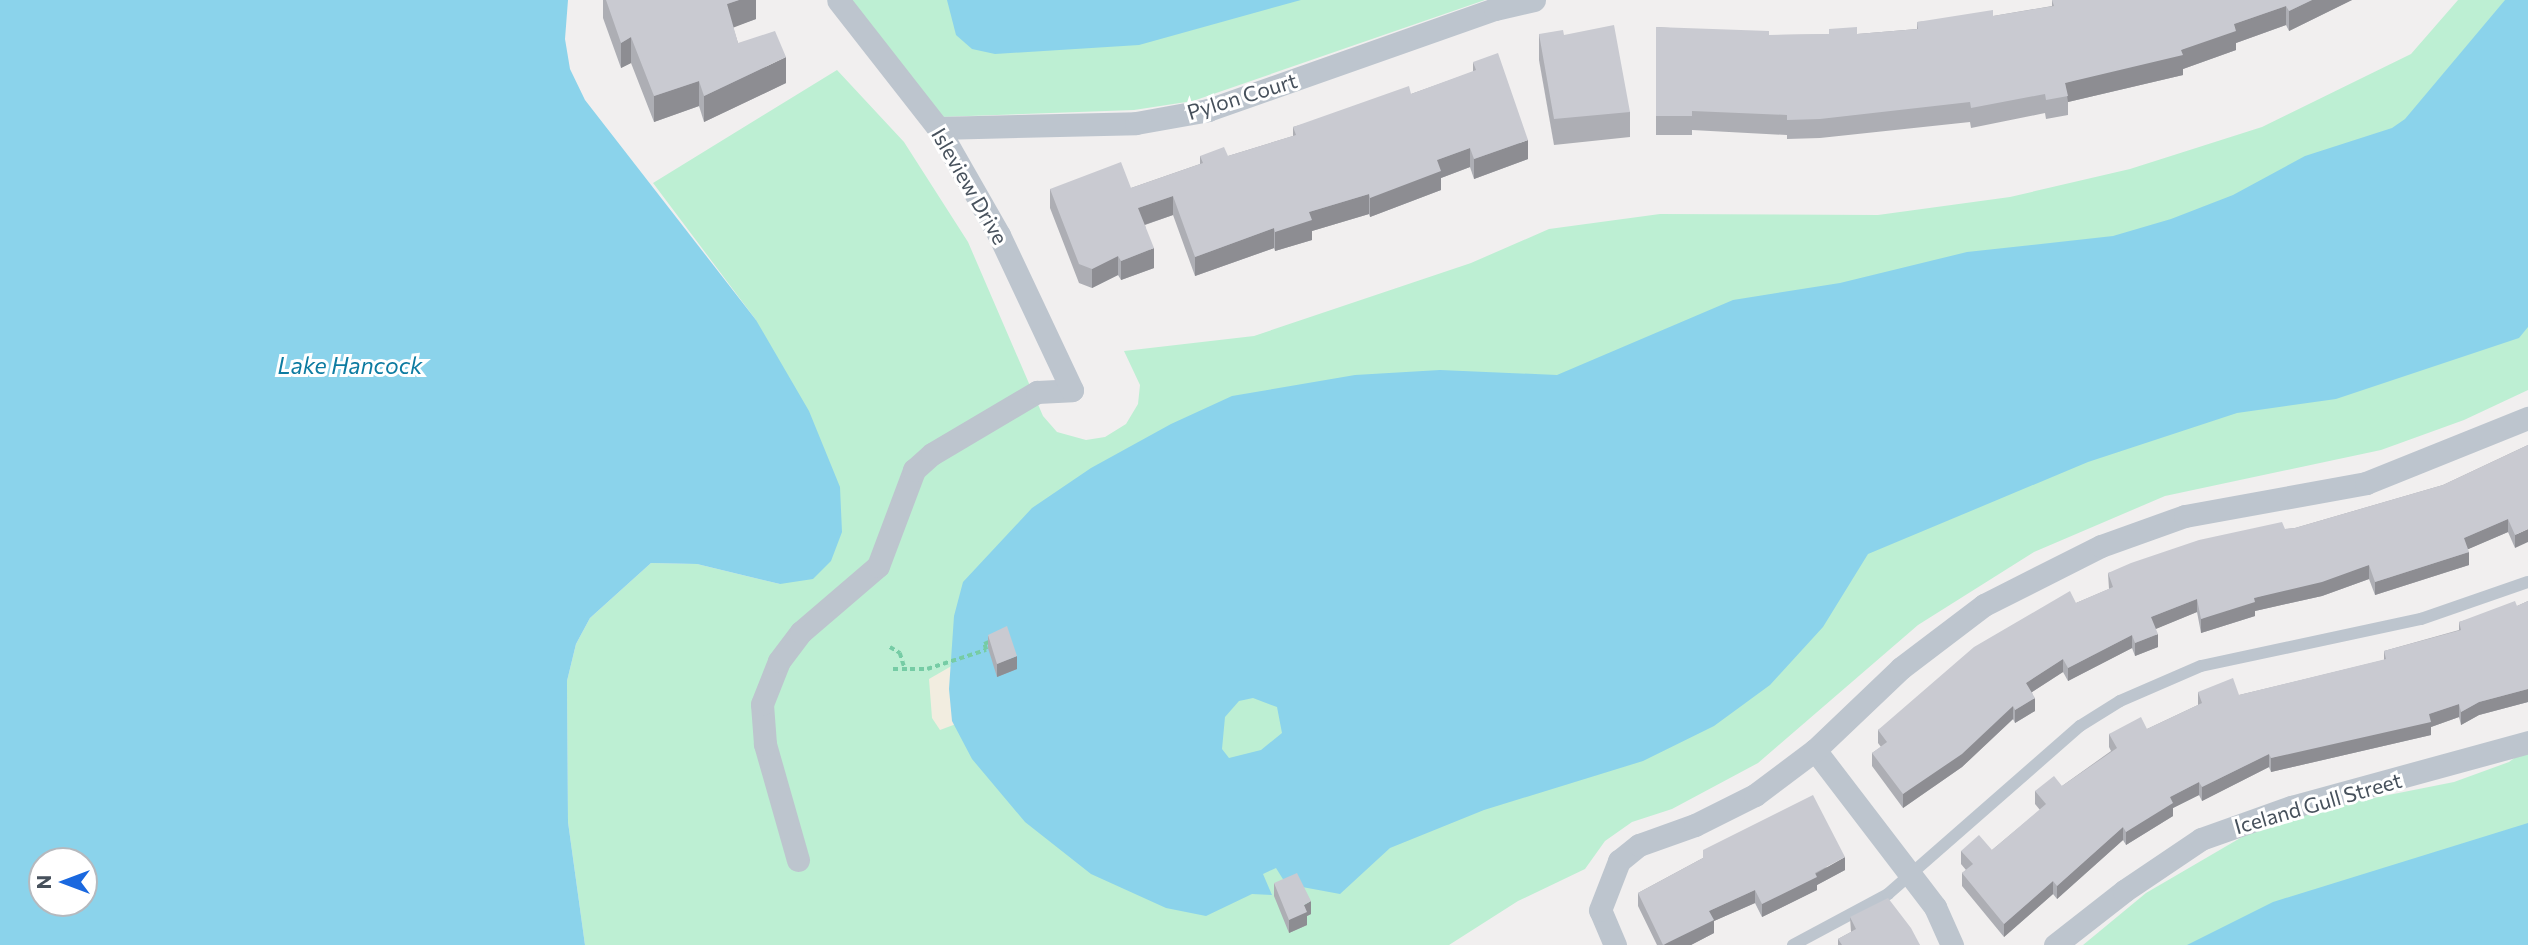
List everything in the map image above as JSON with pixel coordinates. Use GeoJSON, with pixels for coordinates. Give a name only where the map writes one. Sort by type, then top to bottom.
{"type":"FeatureCollection","features":[{"type":"Feature","properties":{"kind":"street","name":"Isleview Drive"},"geometry":{"type":"LineString","coordinates":[[798,860],[775,786],[763,718],[762,704],[779,661],[801,632],[878,566],[914,470],[932,454],[1037,392],[1072,390],[999,234],[938,128],[838,0]]}},
{"type":"Feature","properties":{"kind":"street","name":"Pylon Court"},"geometry":{"type":"LineString","coordinates":[[938,128],[1136,123],[1208,110],[1494,9],[1534,0]]}},
{"type":"Feature","properties":{"kind":"street"},"geometry":{"type":"LineString","coordinates":[[1615,945],[1600,910],[1619,861],[1639,845],[1755,795],[1815,751],[1901,668],[1984,605],[2101,547],[2185,516],[2366,483],[2528,418]]}},
{"type":"Feature","properties":{"kind":"street","name":"Iceland Gull Street"},"geometry":{"type":"LineString","coordinates":[[2055,945],[2124,891],[2201,839],[2291,807],[2528,742]]}},
{"type":"Feature","properties":{"kind":"street"},"geometry":{"type":"LineString","coordinates":[[1815,751],[1935,907],[1952,945]]}},
{"type":"Feature","properties":{"kind":"lane"},"geometry":{"type":"LineString","coordinates":[[1793,945],[1888,894],[2080,726],[2120,701],[2201,666],[2421,619],[2528,582]]}},
{"type":"Feature","properties":{"kind":"path"},"geometry":{"type":"LineString","coordinates":[[893,669],[919,671],[943,665],[986,650],[984,644],[1003,637]]}},
{"type":"Feature","properties":{"kind":"path"},"geometry":{"type":"LineString","coordinates":[[890,647],[900,653],[905,669]]}},
{"type":"Feature","properties":{"kind":"green space"},"geometry":{"type":"Polygon","coordinates":[[[845,0],[1485,0],[1193,101],[1134,110],[941,117],[845,0]]]}},
{"type":"Feature","properties":{"kind":"green space"},"geometry":{"type":"Polygon","coordinates":[[[2458,0],[2528,0],[2528,390],[2464,420],[2381,450],[2165,496],[2034,552],[1918,625],[1758,763],[1672,809],[1632,822],[1605,841],[1585,869],[1518,901],[1449,945],[585,945],[568,822],[567,681],[576,644],[590,618],[651,563],[697,564],[780,584],[756,320],[653,183],[837,70],[904,142],[968,242],[1043,416],[1057,432],[1086,440],[1105,437],[1126,424],[1138,404],[1140,385],[1124,351],[1254,336],[1471,263],[1549,229],[1660,214],[1878,215],[2010,197],[2130,169],[2262,127],[2411,54],[2458,0]]]}},
{"type":"Feature","properties":{"kind":"green space"},"geometry":{"type":"Polygon","coordinates":[[[2528,748],[2528,945],[2083,945],[2146,893],[2242,837],[2313,810],[2454,782],[2509,762],[2528,748]]]}},
{"type":"Feature","properties":{"kind":"sand"},"geometry":{"type":"Polygon","coordinates":[[[955,664],[956,724],[940,730],[932,718],[929,679],[955,664]]]}},
{"type":"Feature","properties":{"kind":"water","name":"Lake Hancock"},"geometry":{"type":"Polygon","coordinates":[[[0,0],[568,0],[565,39],[570,69],[585,100],[756,320],[809,411],[840,487],[842,532],[831,561],[813,579],[780,584],[697,564],[651,563],[590,618],[576,644],[567,681],[568,822],[585,945],[0,945],[0,0]]]}},
{"type":"Feature","properties":{"kind":"water"},"geometry":{"type":"Polygon","coordinates":[[[947,0],[1301,0],[1139,45],[995,54],[972,49],[956,35],[947,0]]]}},
{"type":"Feature","properties":{"kind":"water"},"geometry":{"type":"Polygon","coordinates":[[[2505,0],[2528,0],[2528,327],[2519,338],[2336,399],[2237,413],[2088,462],[1868,554],[1823,627],[1770,685],[1714,726],[1643,761],[1484,810],[1390,848],[1340,894],[1286,884],[1276,868],[1263,874],[1272,895],[1252,894],[1206,916],[1166,908],[1091,874],[1025,822],[972,759],[952,721],[949,689],[954,616],[963,582],[1032,508],[1091,468],[1171,424],[1232,396],[1355,375],[1440,370],[1557,375],[1733,300],[1840,283],[1967,252],[2113,236],[2171,219],[2233,195],[2305,156],[2392,128],[2405,119],[2505,0]],[[1253,698],[1239,701],[1225,717],[1222,749],[1229,758],[1261,750],[1282,733],[1277,707],[1253,698]]]}},
{"type":"Feature","properties":{"kind":"water"},"geometry":{"type":"Polygon","coordinates":[[[2528,823],[2528,945],[2187,945],[2273,902],[2528,823]]]}},
{"type":"Feature","properties":{"kind":"building"},"geometry":{"type":"Polygon","coordinates":[[[606,0],[739,0],[727,4],[738,43],[775,31],[786,57],[704,96],[699,81],[654,96],[631,37],[621,43],[606,0]]]}},
{"type":"Feature","properties":{"kind":"building"},"geometry":{"type":"Polygon","coordinates":[[[2052,0],[2312,0],[2289,11],[2286,6],[2234,24],[2236,31],[2181,50],[2183,55],[2065,83],[2068,96],[2046,100],[2045,94],[1971,108],[1970,102],[1820,119],[1787,120],[1787,115],[1692,111],[1692,116],[1656,116],[1656,27],[1769,31],[1769,35],[1829,34],[1829,29],[1857,27],[1857,34],[1918,29],[1917,22],[1993,10],[1993,16],[2054,6],[2052,0]]]}},
{"type":"Feature","properties":{"kind":"building"},"geometry":{"type":"Polygon","coordinates":[[[1614,25],[1630,112],[1554,119],[1539,34],[1563,30],[1564,35],[1614,25]]]}},
{"type":"Feature","properties":{"kind":"building"},"geometry":{"type":"Polygon","coordinates":[[[1498,53],[1528,140],[1474,159],[1470,148],[1437,160],[1441,171],[1370,198],[1369,194],[1309,212],[1312,220],[1275,232],[1274,228],[1195,257],[1173,196],[1138,208],[1154,248],[1121,261],[1118,256],[1092,269],[1079,264],[1050,189],[1121,162],[1131,188],[1203,163],[1200,156],[1224,147],[1228,156],[1296,135],[1293,127],[1409,86],[1411,94],[1476,70],[1473,62],[1498,53]]]}},
{"type":"Feature","properties":{"kind":"building"},"geometry":{"type":"Polygon","coordinates":[[[2528,445],[2528,529],[2515,535],[2508,519],[2464,538],[2469,552],[2375,582],[2369,565],[2322,582],[2254,598],[2255,602],[2201,619],[2197,599],[2151,617],[2158,634],[2135,643],[2132,635],[2068,668],[2063,659],[2026,683],[2035,698],[2015,710],[2013,706],[1962,754],[1903,794],[1872,753],[1887,742],[1878,730],[1974,647],[2070,591],[2076,603],[2113,587],[2108,573],[2199,540],[2282,522],[2285,529],[2295,528],[2443,485],[2528,445]]]}},
{"type":"Feature","properties":{"kind":"building"},"geometry":{"type":"Polygon","coordinates":[[[2515,601],[2517,606],[2528,601],[2528,689],[2479,702],[2461,712],[2459,704],[2429,714],[2431,722],[2271,758],[2269,754],[2202,787],[2199,782],[2170,797],[2173,803],[2126,832],[2123,827],[2057,886],[2053,881],[2004,924],[1962,873],[1973,864],[1961,851],[1979,835],[1992,850],[2046,804],[2035,791],[2054,776],[2062,786],[2117,748],[2109,734],[2141,717],[2147,729],[2202,703],[2198,692],[2233,678],[2239,695],[2386,659],[2384,651],[2461,630],[2459,622],[2515,601]]]}},
{"type":"Feature","properties":{"kind":"building"},"geometry":{"type":"Polygon","coordinates":[[[1007,626],[1017,656],[997,664],[988,635],[1007,626]]]}},
{"type":"Feature","properties":{"kind":"building"},"geometry":{"type":"Polygon","coordinates":[[[1813,795],[1845,857],[1815,873],[1817,877],[1762,904],[1755,890],[1709,911],[1714,920],[1663,945],[1638,893],[1703,858],[1703,850],[1813,795]]]}},
{"type":"Feature","properties":{"kind":"building"},"geometry":{"type":"Polygon","coordinates":[[[1297,873],[1311,901],[1304,905],[1307,912],[1289,920],[1274,883],[1297,873]]]}},
{"type":"Feature","properties":{"kind":"building"},"geometry":{"type":"Polygon","coordinates":[[[1888,898],[1911,928],[1920,945],[1842,945],[1838,939],[1856,929],[1850,917],[1888,898]]]}}]}
